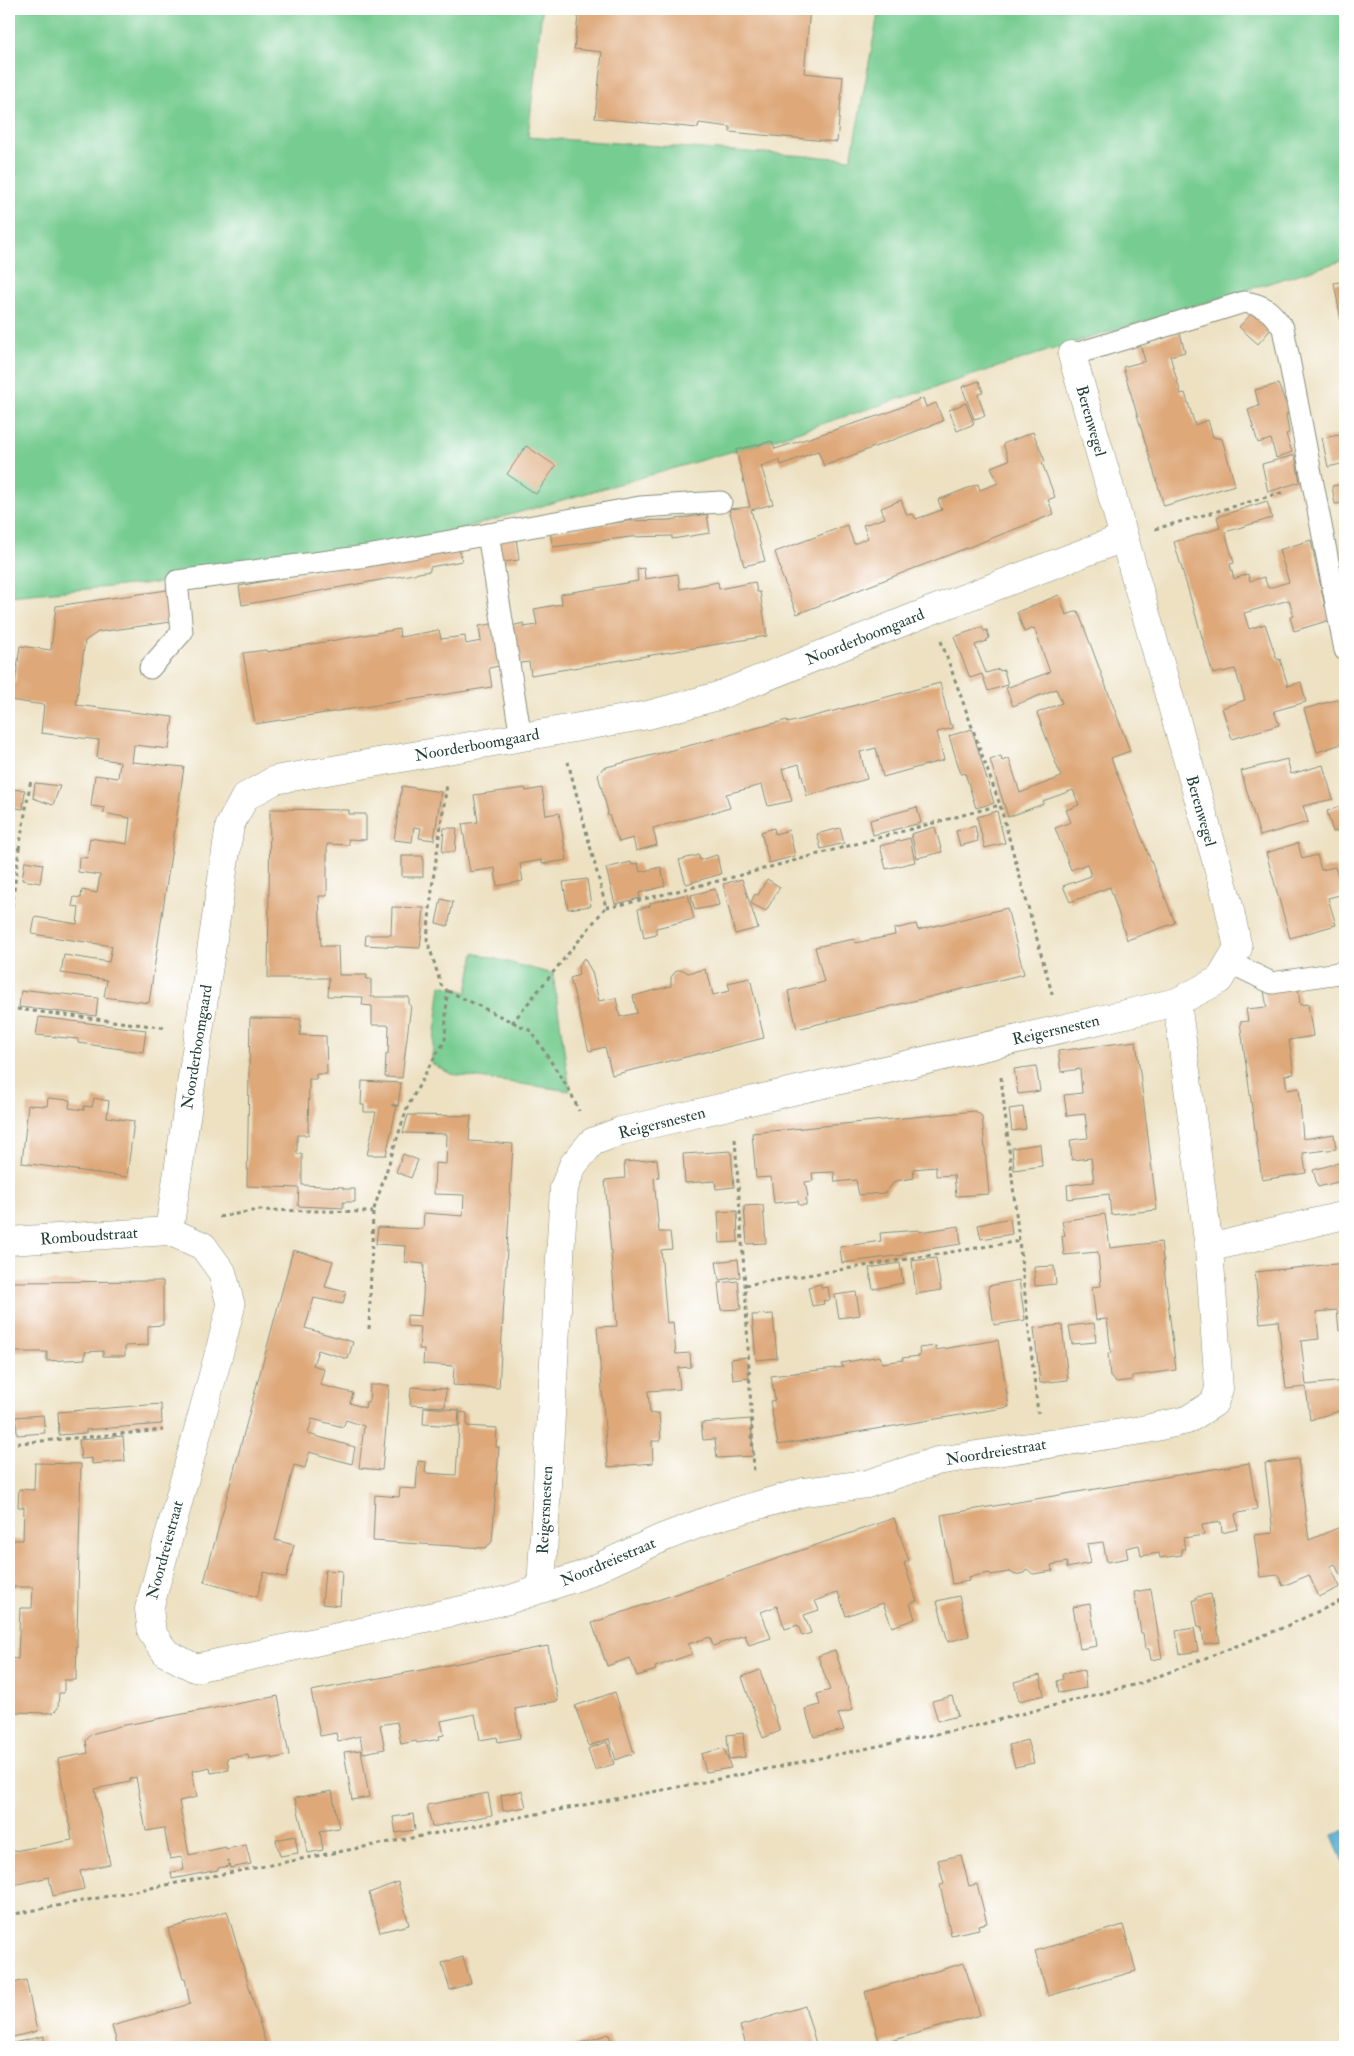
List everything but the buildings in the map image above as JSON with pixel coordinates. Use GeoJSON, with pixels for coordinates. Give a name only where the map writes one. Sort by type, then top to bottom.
{"type":"FeatureCollection","features":[{"type":"Feature","properties":{"kind":"street","name":"Berenwegel"},"geometry":{"type":"LineString","coordinates":[[1072,355],[1228,902],[1238,948],[1219,980],[1177,1002]]}},
{"type":"Feature","properties":{"kind":"street","name":"Noorderboomgaard"},"geometry":{"type":"LineString","coordinates":[[170,1231],[230,825],[246,797],[275,780],[648,715],[718,696],[930,611],[1123,538]]}},
{"type":"Feature","properties":{"kind":"street","name":"Reigersnesten"},"geometry":{"type":"LineString","coordinates":[[541,1589],[564,1188],[573,1165],[592,1142],[621,1132],[1177,1002]]}},
{"type":"Feature","properties":{"kind":"street"},"geometry":{"type":"LineString","coordinates":[[1177,1002],[1210,1248],[1345,1215]]}},
{"type":"Feature","properties":{"kind":"street","name":"Noordreiestraat"},"geometry":{"type":"LineString","coordinates":[[170,1231],[203,1246],[222,1272],[231,1306],[149,1609],[152,1633],[166,1653],[195,1668],[508,1600],[580,1576],[662,1538],[717,1517],[804,1492],[867,1484],[937,1461],[1142,1430],[1187,1420],[1214,1403],[1219,1389],[1210,1248]]}},
{"type":"Feature","properties":{"kind":"street","name":"Romboudstraat"},"geometry":{"type":"LineString","coordinates":[[9,1241],[170,1231]]}},
{"type":"Feature","properties":{"kind":"lane"},"geometry":{"type":"LineString","coordinates":[[1072,355],[1244,302],[1259,304],[1273,314],[1283,328],[1345,650]]}},
{"type":"Feature","properties":{"kind":"lane"},"geometry":{"type":"LineString","coordinates":[[150,668],[182,632],[177,582],[367,556],[640,507],[721,502]]}},
{"type":"Feature","properties":{"kind":"lane"},"geometry":{"type":"LineString","coordinates":[[488,534],[520,738]]}},
{"type":"Feature","properties":{"kind":"lane"},"geometry":{"type":"LineString","coordinates":[[1230,962],[1272,983],[1345,972]]}},
{"type":"Feature","properties":{"kind":"path"},"geometry":{"type":"LineString","coordinates":[[1123,538],[1313,484]]}},
{"type":"Feature","properties":{"kind":"path"},"geometry":{"type":"LineString","coordinates":[[930,611],[1000,805],[1062,1029]]}},
{"type":"Feature","properties":{"kind":"path"},"geometry":{"type":"LineString","coordinates":[[559,730],[606,906]]}},
{"type":"Feature","properties":{"kind":"path"},"geometry":{"type":"LineString","coordinates":[[452,749],[433,880],[427,939],[441,985],[447,991],[531,1031],[570,1091],[592,1142]]}},
{"type":"Feature","properties":{"kind":"path"},"geometry":{"type":"LineString","coordinates":[[9,932],[19,849],[31,779]]}},
{"type":"Feature","properties":{"kind":"path"},"geometry":{"type":"LineString","coordinates":[[606,906],[616,906],[726,879],[1000,805]]}},
{"type":"Feature","properties":{"kind":"path"},"geometry":{"type":"LineString","coordinates":[[9,848],[19,849]]}},
{"type":"Feature","properties":{"kind":"path"},"geometry":{"type":"LineString","coordinates":[[512,1023],[606,906]]}},
{"type":"Feature","properties":{"kind":"path"},"geometry":{"type":"LineString","coordinates":[[369,1328],[373,1212],[407,1108],[431,1063],[446,1041],[447,991]]}},
{"type":"Feature","properties":{"kind":"path"},"geometry":{"type":"LineString","coordinates":[[9,1008],[199,1032]]}},
{"type":"Feature","properties":{"kind":"path"},"geometry":{"type":"LineString","coordinates":[[998,1044],[1041,1446]]}},
{"type":"Feature","properties":{"kind":"path"},"geometry":{"type":"LineString","coordinates":[[733,1106],[745,1285],[756,1506]]}},
{"type":"Feature","properties":{"kind":"path"},"geometry":{"type":"LineString","coordinates":[[170,1231],[205,1219],[258,1210],[373,1212]]}},
{"type":"Feature","properties":{"kind":"path"},"geometry":{"type":"LineString","coordinates":[[745,1285],[1020,1241]]}},
{"type":"Feature","properties":{"kind":"path"},"geometry":{"type":"LineString","coordinates":[[9,1444],[199,1427]]}},
{"type":"Feature","properties":{"kind":"path"},"geometry":{"type":"LineString","coordinates":[[9,1915],[708,1781],[975,1726],[1141,1682],[1280,1630],[1345,1598]]}},
{"type":"Feature","properties":{"kind":"green space"},"geometry":{"type":"Polygon","coordinates":[[[9,9],[542,9],[528,137],[851,159],[879,9],[1345,9],[1345,260],[1060,347],[772,440],[367,556],[177,581],[9,596],[9,9]]]}},
{"type":"Feature","properties":{"kind":"green space"},"geometry":{"type":"Polygon","coordinates":[[[474,953],[553,974],[570,1091],[451,1074],[431,1063],[441,985],[467,992],[474,953]]]}},
{"type":"Feature","properties":{"kind":"water"},"geometry":{"type":"Polygon","coordinates":[[[1345,1830],[1345,1868],[1332,1835],[1345,1830]]]}}]}
